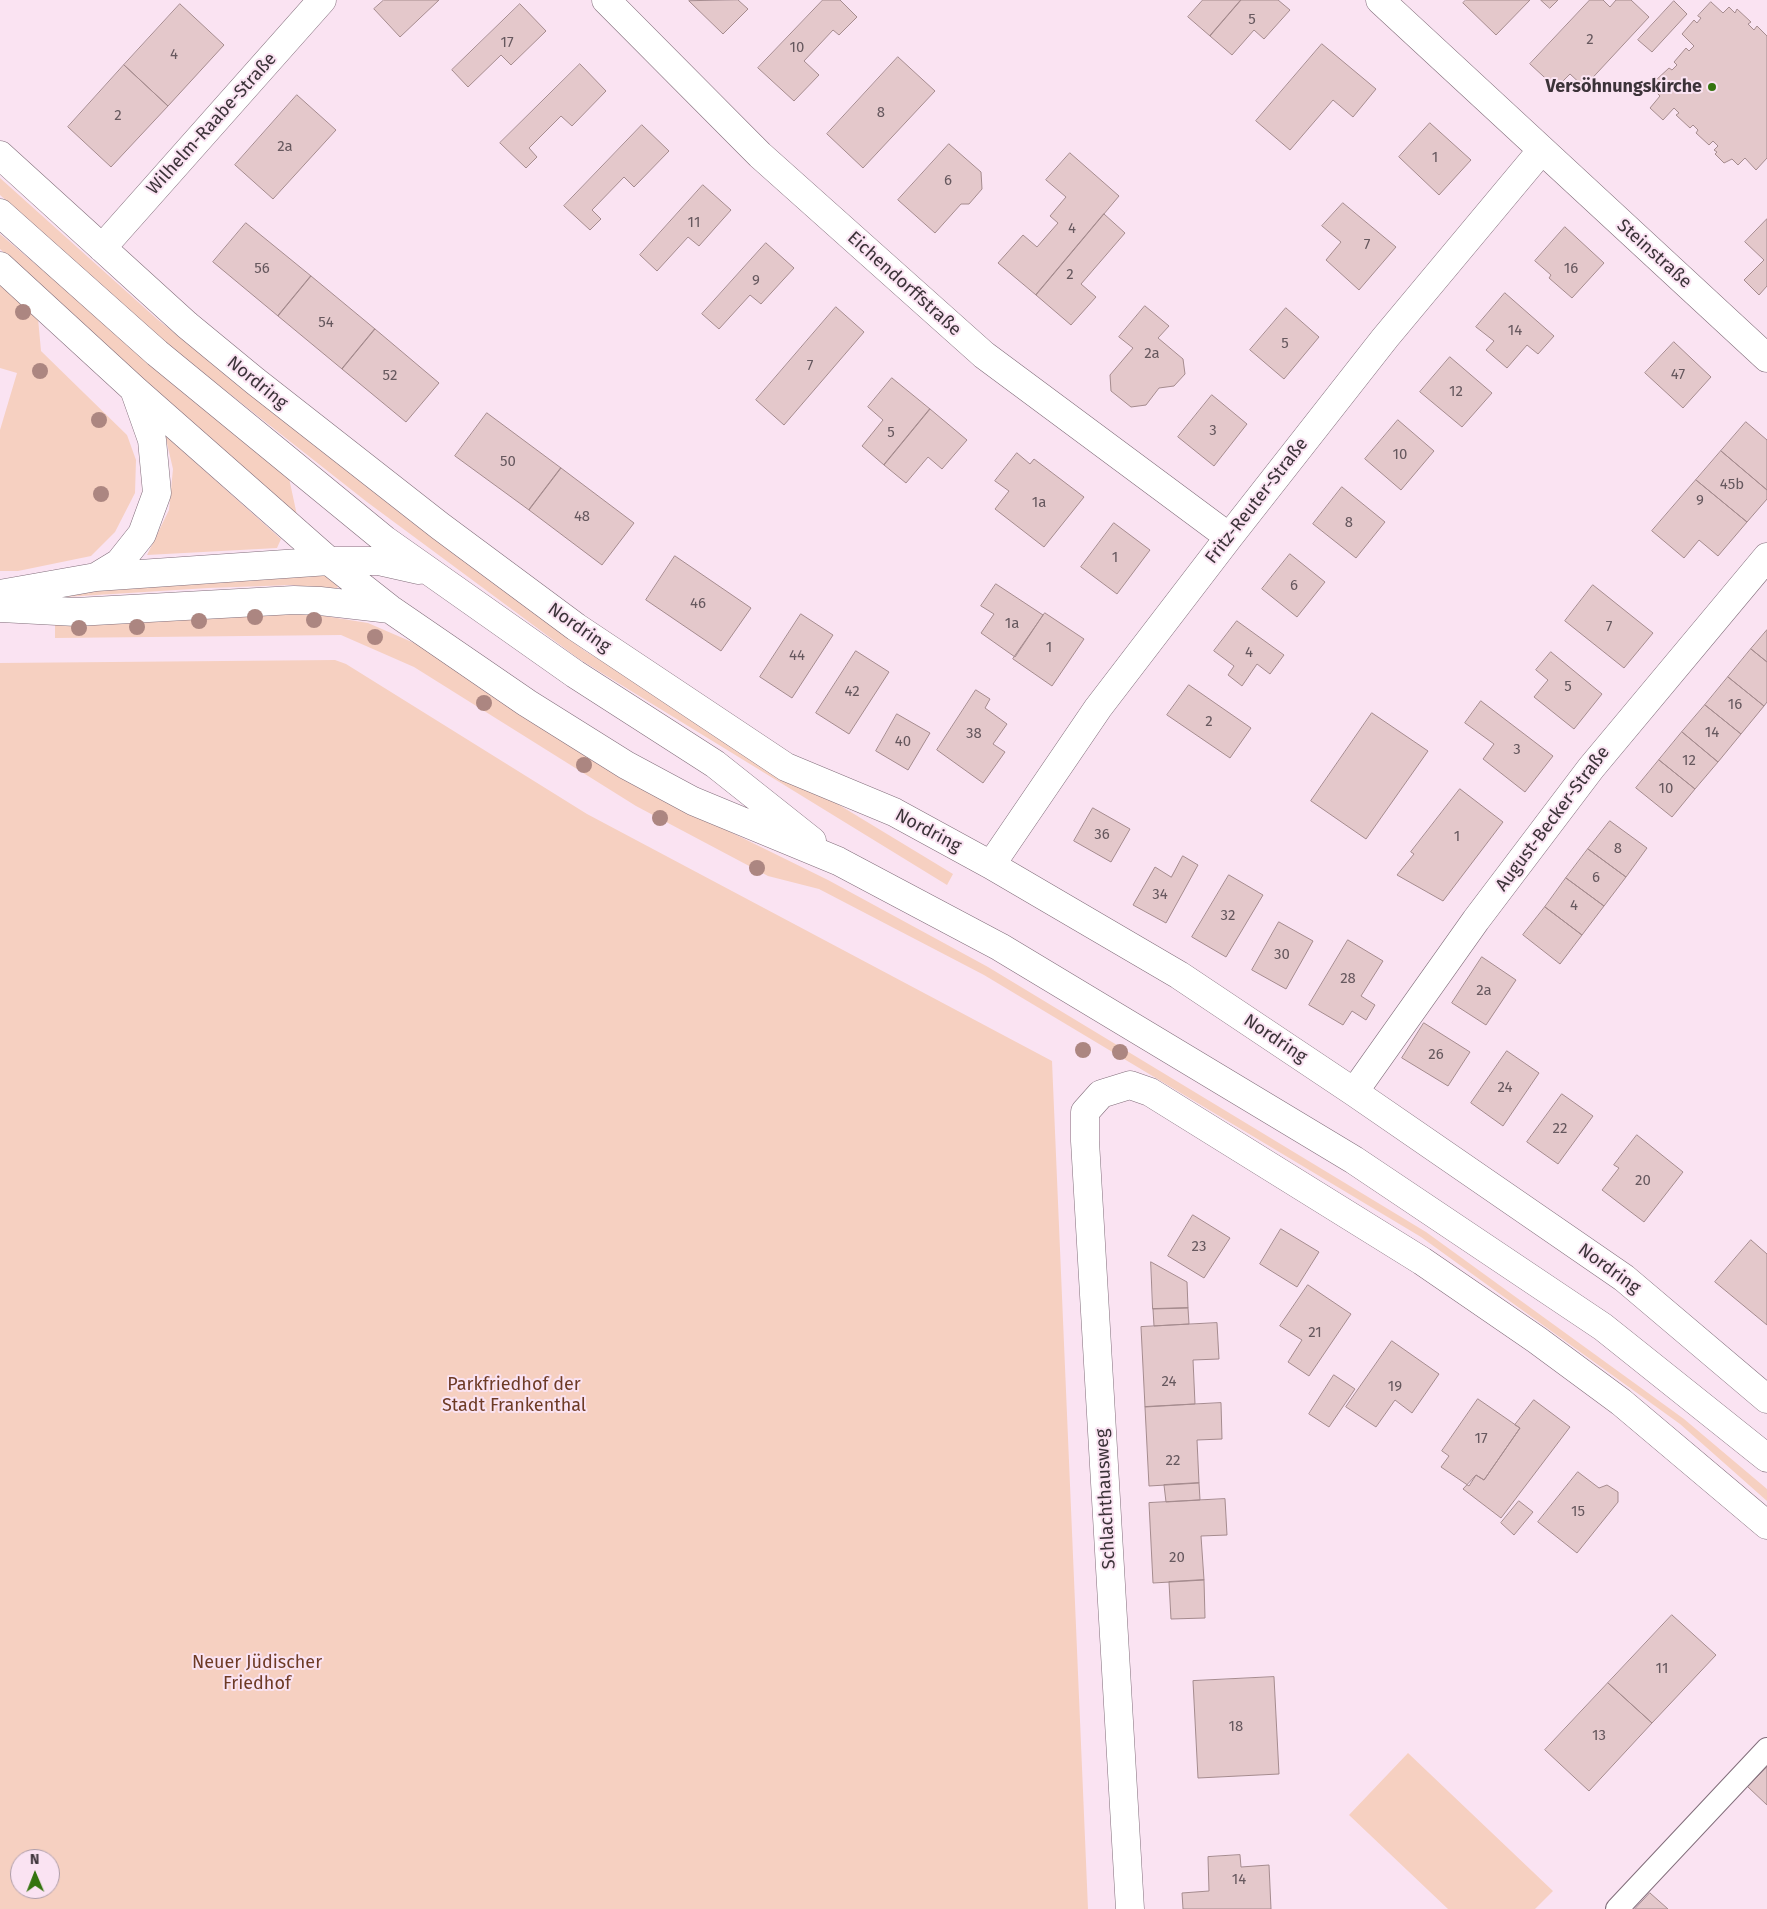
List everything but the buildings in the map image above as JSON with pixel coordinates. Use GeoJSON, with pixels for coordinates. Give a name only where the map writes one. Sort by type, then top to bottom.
{"type":"FeatureCollection","features":[{"type":"Feature","properties":{"kind":"street","name":"Wilhelm-Raabe-Straße"},"geometry":{"type":"LineString","coordinates":[[102,248],[322,0]]}},
{"type":"Feature","properties":{"kind":"street","name":"Eichendorffstraße"},"geometry":{"type":"LineString","coordinates":[[606,0],[760,155],[984,355],[1229,537]]}},
{"type":"Feature","properties":{"kind":"street","name":"Steinstraße"},"geometry":{"type":"LineString","coordinates":[[1380,0],[1541,151],[1767,358]]}},
{"type":"Feature","properties":{"kind":"street","name":"Fritz-Reuter-Straße"},"geometry":{"type":"LineString","coordinates":[[990,865],[1098,708],[1229,537],[1385,338],[1541,151]]}},
{"type":"Feature","properties":{"kind":"street","name":"Nordring"},"geometry":{"type":"LineString","coordinates":[[0,155],[187,325],[255,381],[440,526],[576,627],[786,767],[894,812],[990,865],[1179,975],[1354,1092],[1624,1278],[1767,1399]]}},
{"type":"Feature","properties":{"kind":"street"},"geometry":{"type":"LineString","coordinates":[[0,212],[173,366],[385,540],[575,674],[715,764],[838,861]]}},
{"type":"Feature","properties":{"kind":"street"},"geometry":{"type":"LineString","coordinates":[[0,266],[135,390],[329,561],[390,609],[527,703],[626,765],[693,801],[838,861],[1000,948],[1354,1160],[1603,1326],[1767,1458]]}},
{"type":"Feature","properties":{"kind":"street"},"geometry":{"type":"LineString","coordinates":[[96,577],[119,563],[142,534],[157,493],[152,440],[135,390]]}},
{"type":"Feature","properties":{"kind":"street","name":"August-Becker-Straße"},"geometry":{"type":"LineString","coordinates":[[1354,1092],[1476,920],[1591,768],[1767,557]]}},
{"type":"Feature","properties":{"kind":"street"},"geometry":{"type":"LineString","coordinates":[[0,594],[96,577],[329,561],[379,561],[428,572]]}},
{"type":"Feature","properties":{"kind":"street"},"geometry":{"type":"LineString","coordinates":[[0,608],[76,612],[303,600],[390,609]]}},
{"type":"Feature","properties":{"kind":"street","name":"Schlachthausweg"},"geometry":{"type":"LineString","coordinates":[[1130,1909],[1085,1141],[1085,1112],[1100,1094],[1130,1085],[1150,1092],[1422,1261],[1621,1402],[1767,1525]]}},
{"type":"Feature","properties":{"kind":"lane"},"geometry":{"type":"LineString","coordinates":[[1617,1909],[1767,1749]]}},
{"type":"Feature","properties":{"kind":"green space"},"geometry":{"type":"Polygon","coordinates":[[[0,178],[157,319],[377,493],[585,651],[953,874],[947,885],[579,659],[367,502],[146,328],[0,195],[0,178]]]}},
{"type":"Feature","properties":{"kind":"green space"},"geometry":{"type":"Polygon","coordinates":[[[0,234],[289,478],[298,520],[0,249],[0,234]]]}},
{"type":"Feature","properties":{"kind":"green space"},"geometry":{"type":"Polygon","coordinates":[[[0,284],[38,318],[41,351],[127,435],[136,460],[135,493],[115,532],[91,556],[18,571],[0,571],[0,430],[17,373],[0,368],[0,284]]]}},
{"type":"Feature","properties":{"kind":"green space"},"geometry":{"type":"Polygon","coordinates":[[[165,435],[281,539],[277,548],[147,555],[169,510],[173,469],[165,435]]]}},
{"type":"Feature","properties":{"kind":"green space"},"geometry":{"type":"Polygon","coordinates":[[[325,572],[340,583],[337,588],[332,590],[292,585],[208,588],[33,599],[119,582],[325,572]]]}},
{"type":"Feature","properties":{"kind":"green space"},"geometry":{"type":"Polygon","coordinates":[[[306,613],[368,623],[428,649],[645,790],[828,880],[988,967],[1426,1232],[1684,1419],[1767,1489],[1767,1501],[1680,1424],[1421,1237],[984,975],[819,889],[768,876],[636,806],[414,667],[341,635],[55,638],[55,616],[306,613]]]}},
{"type":"Feature","properties":{"kind":"green space","name":"Parkfriedhof der Stadt Frankenthal"},"geometry":{"type":"Polygon","coordinates":[[[335,660],[346,664],[587,814],[1052,1061],[1088,1909],[0,1909],[0,663],[335,660]]]}},
{"type":"Feature","properties":{"kind":"green space"},"geometry":{"type":"Polygon","coordinates":[[[1408,1753],[1553,1891],[1535,1909],[1448,1909],[1349,1815],[1408,1753]]]}},
{"type":"Feature","properties":{"kind":"place","name":"Versöhnungskirche"},"geometry":{"type":"Point","coordinates":[1712,87]}},
{"type":"Feature","properties":{"kind":"park label","name":"Neuer Jüdischer Friedhof"},"geometry":{"type":"Point","coordinates":[257,1674]}}]}
